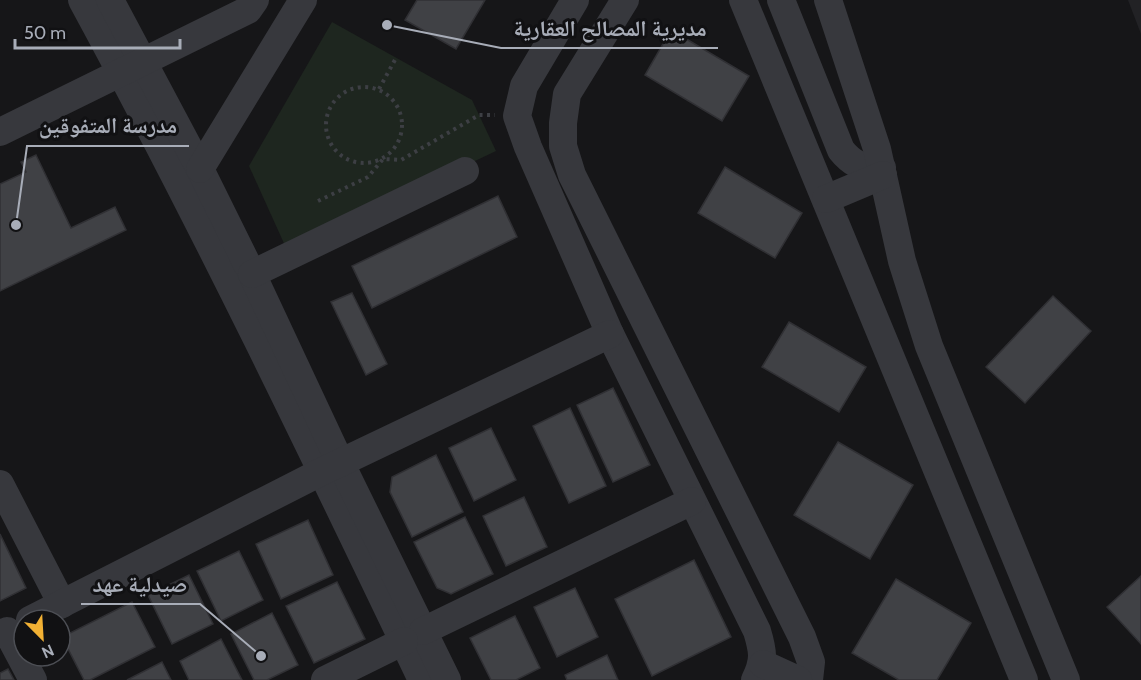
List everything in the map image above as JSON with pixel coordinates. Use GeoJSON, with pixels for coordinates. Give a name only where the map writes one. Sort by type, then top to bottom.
{"type":"FeatureCollection","features":[{"type":"Feature","properties":{"kind":"street"},"geometry":{"type":"LineString","coordinates":[[82,0],[133,67],[200,169],[252,274],[331,467]]}},
{"type":"Feature","properties":{"kind":"street"},"geometry":{"type":"LineString","coordinates":[[110,0],[133,67],[413,636],[447,680]]}},
{"type":"Feature","properties":{"kind":"street"},"geometry":{"type":"LineString","coordinates":[[0,132],[248,10],[255,0]]}},
{"type":"Feature","properties":{"kind":"street"},"geometry":{"type":"LineString","coordinates":[[200,169],[303,0]]}},
{"type":"Feature","properties":{"kind":"street"},"geometry":{"type":"LineString","coordinates":[[575,0],[524,86],[517,116],[528,147],[610,334],[757,631],[762,648],[759,672],[798,680]]}},
{"type":"Feature","properties":{"kind":"street"},"geometry":{"type":"LineString","coordinates":[[625,0],[567,94],[563,146],[572,175],[802,637],[811,662],[809,680]]}},
{"type":"Feature","properties":{"kind":"street"},"geometry":{"type":"LineString","coordinates":[[743,0],[1024,680]]}},
{"type":"Feature","properties":{"kind":"street"},"geometry":{"type":"LineString","coordinates":[[781,0],[841,150],[855,164],[882,172]]}},
{"type":"Feature","properties":{"kind":"street"},"geometry":{"type":"LineString","coordinates":[[828,0],[877,149],[902,261],[929,346],[1066,680]]}},
{"type":"Feature","properties":{"kind":"street"},"geometry":{"type":"LineString","coordinates":[[252,274],[465,171]]}},
{"type":"Feature","properties":{"kind":"street"},"geometry":{"type":"LineString","coordinates":[[826,199],[882,172]]}},
{"type":"Feature","properties":{"kind":"street"},"geometry":{"type":"LineString","coordinates":[[54,608],[331,467],[610,334]]}},
{"type":"Feature","properties":{"kind":"street"},"geometry":{"type":"LineString","coordinates":[[0,484],[62,604]]}},
{"type":"Feature","properties":{"kind":"street"},"geometry":{"type":"LineString","coordinates":[[325,680],[692,501]]}},
{"type":"Feature","properties":{"kind":"street"},"geometry":{"type":"LineString","coordinates":[[413,636],[422,680]]}},
{"type":"Feature","properties":{"kind":"path"},"geometry":{"type":"LineString","coordinates":[[379,90],[396,58]]}},
{"type":"Feature","properties":{"kind":"path"},"geometry":{"type":"LineString","coordinates":[[318,201],[368,177],[383,159],[393,151],[402,129],[402,116],[397,105],[389,96],[367,87],[355,88],[343,93],[333,102],[327,113],[325,126],[328,139],[335,151],[345,159],[358,163],[371,163],[383,159],[401,159],[479,115],[517,116]]}},
{"type":"Feature","properties":{"kind":"shaded area"},"geometry":{"type":"Polygon","coordinates":[[[1128,0],[1141,0],[1141,34],[1128,0]]]}},
{"type":"Feature","properties":{"kind":"shaded area"},"geometry":{"type":"Polygon","coordinates":[[[332,22],[472,100],[496,151],[287,250],[249,166],[332,22]]]}},
{"type":"Feature","properties":{"kind":"building"},"geometry":{"type":"Polygon","coordinates":[[[417,0],[485,0],[456,49],[405,20],[417,0]]]}},
{"type":"Feature","properties":{"kind":"building"},"geometry":{"type":"Polygon","coordinates":[[[671,30],[749,76],[722,121],[645,75],[671,30]]]}},
{"type":"Feature","properties":{"kind":"building"},"geometry":{"type":"Polygon","coordinates":[[[36,155],[71,228],[115,207],[126,230],[0,291],[0,184],[26,172],[21,162],[36,155]]]}},
{"type":"Feature","properties":{"kind":"building"},"geometry":{"type":"Polygon","coordinates":[[[725,167],[802,213],[775,258],[698,213],[725,167]]]}},
{"type":"Feature","properties":{"kind":"building"},"geometry":{"type":"Polygon","coordinates":[[[498,196],[517,237],[372,308],[352,266],[498,196]]]}},
{"type":"Feature","properties":{"kind":"building"},"geometry":{"type":"Polygon","coordinates":[[[352,293],[387,364],[366,375],[331,302],[352,293]]]}},
{"type":"Feature","properties":{"kind":"building"},"geometry":{"type":"Polygon","coordinates":[[[1053,296],[1091,331],[1025,403],[986,367],[1053,296]]]}},
{"type":"Feature","properties":{"kind":"building"},"geometry":{"type":"Polygon","coordinates":[[[789,322],[866,367],[839,412],[762,367],[789,322]]]}},
{"type":"Feature","properties":{"kind":"building"},"geometry":{"type":"Polygon","coordinates":[[[613,388],[650,465],[613,482],[577,405],[613,388]]]}},
{"type":"Feature","properties":{"kind":"building"},"geometry":{"type":"Polygon","coordinates":[[[570,408],[606,486],[569,503],[533,426],[570,408]]]}},
{"type":"Feature","properties":{"kind":"building"},"geometry":{"type":"Polygon","coordinates":[[[491,428],[516,480],[474,501],[449,448],[491,428]]]}},
{"type":"Feature","properties":{"kind":"building"},"geometry":{"type":"Polygon","coordinates":[[[838,442],[913,485],[870,559],[794,515],[838,442]]]}},
{"type":"Feature","properties":{"kind":"building"},"geometry":{"type":"Polygon","coordinates":[[[436,455],[463,512],[412,537],[390,492],[392,477],[436,455]]]}},
{"type":"Feature","properties":{"kind":"building"},"geometry":{"type":"Polygon","coordinates":[[[524,497],[547,547],[506,566],[483,516],[524,497]]]}},
{"type":"Feature","properties":{"kind":"building"},"geometry":{"type":"Polygon","coordinates":[[[465,517],[493,574],[451,594],[437,588],[414,542],[465,517]]]}},
{"type":"Feature","properties":{"kind":"building"},"geometry":{"type":"Polygon","coordinates":[[[308,520],[333,575],[281,599],[256,544],[308,520]]]}},
{"type":"Feature","properties":{"kind":"building"},"geometry":{"type":"Polygon","coordinates":[[[0,534],[26,588],[0,601],[0,534]]]}},
{"type":"Feature","properties":{"kind":"building"},"geometry":{"type":"Polygon","coordinates":[[[239,551],[263,600],[221,621],[197,571],[239,551]]]}},
{"type":"Feature","properties":{"kind":"building"},"geometry":{"type":"Polygon","coordinates":[[[694,560],[731,637],[652,676],[615,599],[694,560]]]}},
{"type":"Feature","properties":{"kind":"building"},"geometry":{"type":"Polygon","coordinates":[[[189,575],[213,624],[172,644],[148,595],[189,575]]]}},
{"type":"Feature","properties":{"kind":"building"},"geometry":{"type":"Polygon","coordinates":[[[1141,576],[1141,644],[1107,607],[1141,576]]]}},
{"type":"Feature","properties":{"kind":"building"},"geometry":{"type":"Polygon","coordinates":[[[896,579],[971,623],[937,680],[899,680],[852,653],[896,579]]]}},
{"type":"Feature","properties":{"kind":"building"},"geometry":{"type":"Polygon","coordinates":[[[337,582],[365,639],[314,663],[286,606],[337,582]]]}},
{"type":"Feature","properties":{"kind":"building"},"geometry":{"type":"Polygon","coordinates":[[[575,588],[598,637],[557,657],[534,607],[575,588]]]}},
{"type":"Feature","properties":{"kind":"building"},"geometry":{"type":"Polygon","coordinates":[[[132,602],[155,647],[90,680],[84,680],[72,657],[72,632],[132,602]]]}},
{"type":"Feature","properties":{"kind":"building"},"geometry":{"type":"Polygon","coordinates":[[[272,613],[298,665],[267,680],[254,680],[231,634],[272,613]]]}},
{"type":"Feature","properties":{"kind":"building"},"geometry":{"type":"Polygon","coordinates":[[[515,616],[540,668],[516,680],[491,680],[470,638],[515,616]]]}},
{"type":"Feature","properties":{"kind":"building"},"geometry":{"type":"Polygon","coordinates":[[[221,639],[242,680],[189,680],[180,661],[221,639]]]}},
{"type":"Feature","properties":{"kind":"building"},"geometry":{"type":"Polygon","coordinates":[[[607,655],[618,680],[567,680],[565,675],[607,655]]]}},
{"type":"Feature","properties":{"kind":"building"},"geometry":{"type":"Polygon","coordinates":[[[162,662],[171,680],[127,680],[162,662]]]}},
{"type":"Feature","properties":{"kind":"building"},"geometry":{"type":"Polygon","coordinates":[[[8,669],[14,680],[0,680],[0,673],[8,669]]]}},
{"type":"Feature","properties":{"kind":"place","name":"مديرية المصالح العقارية"},"geometry":{"type":"Point","coordinates":[387,25]}},
{"type":"Feature","properties":{"kind":"place","name":"مدرسة المتفوقين"},"geometry":{"type":"Point","coordinates":[16,225]}},
{"type":"Feature","properties":{"kind":"place","name":"صيدلية عهد"},"geometry":{"type":"Point","coordinates":[261,656]}}]}
